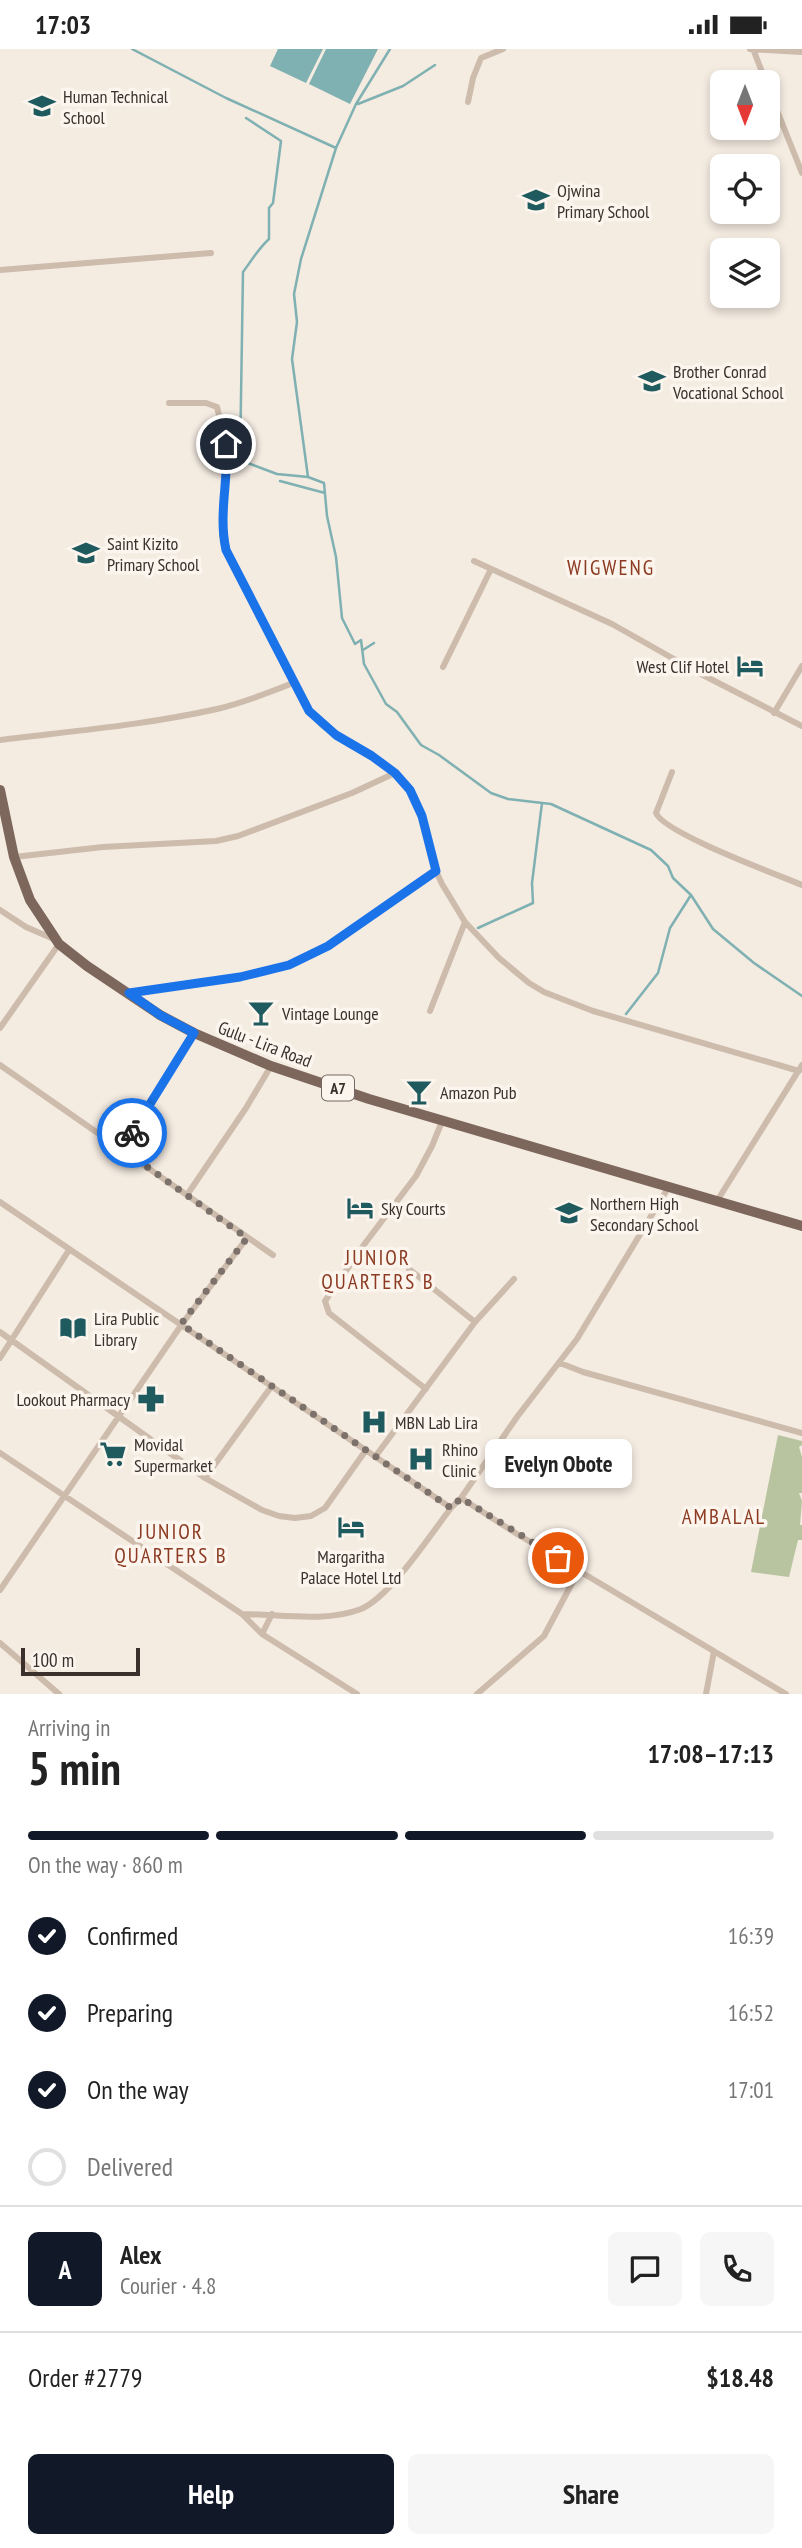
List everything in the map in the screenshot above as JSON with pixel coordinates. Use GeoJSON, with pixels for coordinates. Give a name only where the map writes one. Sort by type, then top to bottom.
{"type":"FeatureCollection","features":[{"type":"Feature","properties":{"kind":"main road","name":"Gulu - Lira Road"},"geometry":{"type":"LineString","coordinates":[[0,790],[14,857],[30,899],[57,942],[87,966],[160,1015],[194,1033],[271,1066],[369,1099],[802,1226]]}},
{"type":"Feature","properties":{"kind":"street"},"geometry":{"type":"LineString","coordinates":[[468,101],[481,58],[503,49]]}},
{"type":"Feature","properties":{"kind":"street"},"geometry":{"type":"LineString","coordinates":[[761,70],[752,49],[802,52]]}},
{"type":"Feature","properties":{"kind":"street"},"geometry":{"type":"LineString","coordinates":[[780,118],[802,173]]}},
{"type":"Feature","properties":{"kind":"street"},"geometry":{"type":"LineString","coordinates":[[0,270],[211,253]]}},
{"type":"Feature","properties":{"kind":"street"},"geometry":{"type":"LineString","coordinates":[[169,403],[205,403],[217,407],[226,444],[228,468],[222,508],[222,534],[226,550],[309,711],[322,725],[395,773],[410,790],[416,801],[436,871],[466,922],[507,965],[544,992],[618,1019],[800,1068],[717,1201]]}},
{"type":"Feature","properties":{"kind":"street"},"geometry":{"type":"LineString","coordinates":[[474,561],[612,624],[802,726]]}},
{"type":"Feature","properties":{"kind":"street"},"geometry":{"type":"LineString","coordinates":[[443,667],[491,569]]}},
{"type":"Feature","properties":{"kind":"street"},"geometry":{"type":"LineString","coordinates":[[774,713],[802,666]]}},
{"type":"Feature","properties":{"kind":"street"},"geometry":{"type":"LineString","coordinates":[[0,740],[121,726],[217,709],[248,701],[293,683]]}},
{"type":"Feature","properties":{"kind":"street"},"geometry":{"type":"LineString","coordinates":[[672,772],[656,813],[665,824],[702,843],[802,885]]}},
{"type":"Feature","properties":{"kind":"street"},"geometry":{"type":"LineString","coordinates":[[14,857],[117,846],[216,841],[237,836],[352,793],[395,773]]}},
{"type":"Feature","properties":{"kind":"street"},"geometry":{"type":"LineString","coordinates":[[129,993],[240,977],[289,965],[328,946],[436,871]]}},
{"type":"Feature","properties":{"kind":"street"},"geometry":{"type":"LineString","coordinates":[[0,910],[57,942],[0,1028]]}},
{"type":"Feature","properties":{"kind":"street"},"geometry":{"type":"LineString","coordinates":[[430,1011],[466,922]]}},
{"type":"Feature","properties":{"kind":"street"},"geometry":{"type":"LineString","coordinates":[[122,1149],[194,1033]]}},
{"type":"Feature","properties":{"kind":"street"},"geometry":{"type":"LineString","coordinates":[[0,1065],[273,1255]]}},
{"type":"Feature","properties":{"kind":"street"},"geometry":{"type":"LineString","coordinates":[[187,1195],[271,1066]]}},
{"type":"Feature","properties":{"kind":"street"},"geometry":{"type":"LineString","coordinates":[[426,1389],[329,1313],[325,1301],[416,1176],[443,1119]]}},
{"type":"Feature","properties":{"kind":"street"},"geometry":{"type":"LineString","coordinates":[[242,1614],[328,1615],[363,1608],[375,1601],[391,1585],[461,1498],[517,1417],[559,1363],[597,1308],[668,1188]]}},
{"type":"Feature","properties":{"kind":"street"},"geometry":{"type":"LineString","coordinates":[[0,1202],[451,1508]]}},
{"type":"Feature","properties":{"kind":"street"},"geometry":{"type":"LineString","coordinates":[[0,1590],[181,1324],[247,1238]]}},
{"type":"Feature","properties":{"kind":"street"},"geometry":{"type":"LineString","coordinates":[[0,1358],[69,1250]]}},
{"type":"Feature","properties":{"kind":"street"},"geometry":{"type":"LineString","coordinates":[[409,1269],[475,1322]]}},
{"type":"Feature","properties":{"kind":"street"},"geometry":{"type":"LineString","coordinates":[[375,1457],[475,1322],[514,1279]]}},
{"type":"Feature","properties":{"kind":"street"},"geometry":{"type":"LineString","coordinates":[[0,1332],[205,1478],[262,1510],[295,1518],[311,1516],[332,1499],[366,1450]]}},
{"type":"Feature","properties":{"kind":"street"},"geometry":{"type":"LineString","coordinates":[[559,1363],[596,1376],[802,1433]]}},
{"type":"Feature","properties":{"kind":"street"},"geometry":{"type":"LineString","coordinates":[[205,1478],[271,1387]]}},
{"type":"Feature","properties":{"kind":"street"},"geometry":{"type":"LineString","coordinates":[[0,1454],[242,1614],[262,1634],[357,1694]]}},
{"type":"Feature","properties":{"kind":"street"},"geometry":{"type":"LineString","coordinates":[[461,1498],[786,1694]]}},
{"type":"Feature","properties":{"kind":"street"},"geometry":{"type":"LineString","coordinates":[[477,1694],[539,1643],[549,1630],[579,1570]]}},
{"type":"Feature","properties":{"kind":"street"},"geometry":{"type":"LineString","coordinates":[[262,1634],[272,1614]]}},
{"type":"Feature","properties":{"kind":"street"},"geometry":{"type":"LineString","coordinates":[[0,1643],[60,1694]]}},
{"type":"Feature","properties":{"kind":"street"},"geometry":{"type":"LineString","coordinates":[[705,1694],[714,1651]]}},
{"type":"Feature","properties":{"kind":"green space"},"geometry":{"type":"Polygon","coordinates":[[[778,1435],[802,1441],[799,1447],[802,1457],[802,1493],[799,1493],[802,1501],[802,1540],[798,1540],[789,1577],[751,1572],[778,1435]]]}},
{"type":"Feature","properties":{"kind":"water"},"geometry":{"type":"Polygon","coordinates":[[[278,49],[323,49],[306,83],[270,66],[278,49]]]}},
{"type":"Feature","properties":{"kind":"water"},"geometry":{"type":"Polygon","coordinates":[[[326,49],[378,49],[350,104],[309,84],[326,49]]]}},
{"type":"Feature","properties":{"kind":"waterway"},"geometry":{"type":"LineString","coordinates":[[132,49],[226,98],[336,148]]}},
{"type":"Feature","properties":{"kind":"waterway"},"geometry":{"type":"LineString","coordinates":[[390,49],[356,104],[336,148],[301,259],[294,294],[297,322],[292,359],[308,477],[324,483],[327,516],[336,557],[342,618],[355,644],[361,640],[364,664],[386,704],[397,712],[421,745],[491,793],[508,799],[551,804],[651,850],[668,866],[673,878],[691,895],[713,929],[754,963],[802,996]]}},
{"type":"Feature","properties":{"kind":"waterway"},"geometry":{"type":"LineString","coordinates":[[358,104],[403,86],[435,65]]}},
{"type":"Feature","properties":{"kind":"waterway"},"geometry":{"type":"LineString","coordinates":[[246,118],[281,141],[273,203],[269,208],[269,239],[243,272],[240,460],[277,474],[308,477]]}},
{"type":"Feature","properties":{"kind":"waterway"},"geometry":{"type":"LineString","coordinates":[[280,481],[325,493]]}},
{"type":"Feature","properties":{"kind":"waterway"},"geometry":{"type":"LineString","coordinates":[[363,650],[374,643]]}},
{"type":"Feature","properties":{"kind":"waterway"},"geometry":{"type":"LineString","coordinates":[[478,928],[533,903],[532,883],[542,803]]}},
{"type":"Feature","properties":{"kind":"waterway"},"geometry":{"type":"LineString","coordinates":[[626,1014],[658,973],[670,928],[691,895]]}},
{"type":"Feature","properties":{"kind":"way so far"},"geometry":{"type":"LineString","coordinates":[[132,1133],[122,1149],[247,1238],[181,1324],[451,1508],[461,1498],[558,1558]]}},
{"type":"Feature","properties":{"kind":"place","name":"Human Technical School"},"geometry":{"type":"Point","coordinates":[42,106]}},
{"type":"Feature","properties":{"kind":"place","name":"Ojwina Primary School"},"geometry":{"type":"Point","coordinates":[536,200]}},
{"type":"Feature","properties":{"kind":"place","name":"Brother Conrad Vocational School"},"geometry":{"type":"Point","coordinates":[652,381]}},
{"type":"Feature","properties":{"kind":"place","name":"Saint Kizito Primary School"},"geometry":{"type":"Point","coordinates":[86,553]}},
{"type":"Feature","properties":{"kind":"place","name":"West Clif Hotel"},"geometry":{"type":"Point","coordinates":[750,666]}},
{"type":"Feature","properties":{"kind":"place","name":"Vintage Lounge"},"geometry":{"type":"Point","coordinates":[261,1013]}},
{"type":"Feature","properties":{"kind":"place","name":"Amazon Pub"},"geometry":{"type":"Point","coordinates":[419,1092]}},
{"type":"Feature","properties":{"kind":"place","name":"Sky Courts"},"geometry":{"type":"Point","coordinates":[360,1208]}},
{"type":"Feature","properties":{"kind":"place","name":"Northern High Secondary School"},"geometry":{"type":"Point","coordinates":[569,1213]}},
{"type":"Feature","properties":{"kind":"place","name":"Lira Public Library"},"geometry":{"type":"Point","coordinates":[73,1328]}},
{"type":"Feature","properties":{"kind":"place","name":"Lookout Pharmacy"},"geometry":{"type":"Point","coordinates":[151,1399]}},
{"type":"Feature","properties":{"kind":"place","name":"MBN Lab Lira"},"geometry":{"type":"Point","coordinates":[374,1422]}},
{"type":"Feature","properties":{"kind":"place","name":"Movidal Supermarket"},"geometry":{"type":"Point","coordinates":[113,1454]}},
{"type":"Feature","properties":{"kind":"place","name":"Rhino Clinic"},"geometry":{"type":"Point","coordinates":[421,1459]}},
{"type":"Feature","properties":{"kind":"place","name":"Margaritha Palace Hotel Ltd"},"geometry":{"type":"Point","coordinates":[351,1527]}},
{"type":"Feature","properties":{"kind":"place","name":"Evelyn Obote"},"geometry":{"type":"Point","coordinates":[558,1558]}},
{"type":"Feature","properties":{"kind":"district","name":"WIGWENG"},"geometry":{"type":"Point","coordinates":[611,567]}},
{"type":"Feature","properties":{"kind":"district","name":"JUNIOR QUARTERS B"},"geometry":{"type":"Point","coordinates":[378,1269]}},
{"type":"Feature","properties":{"kind":"district","name":"AMBALAL"},"geometry":{"type":"Point","coordinates":[724,1516]}},
{"type":"Feature","properties":{"kind":"district","name":"JUNIOR QUARTERS B"},"geometry":{"type":"Point","coordinates":[171,1543]}},
{"type":"Feature","properties":{"kind":"route"},"geometry":{"type":"LineString","coordinates":[[132,1133],[194,1033],[160,1015],[129,993],[240,977],[289,965],[328,946],[436,871],[422,816],[410,790],[395,773],[322,725],[309,711],[226,550],[222,534],[222,508],[228,468],[226,444]]}}]}
